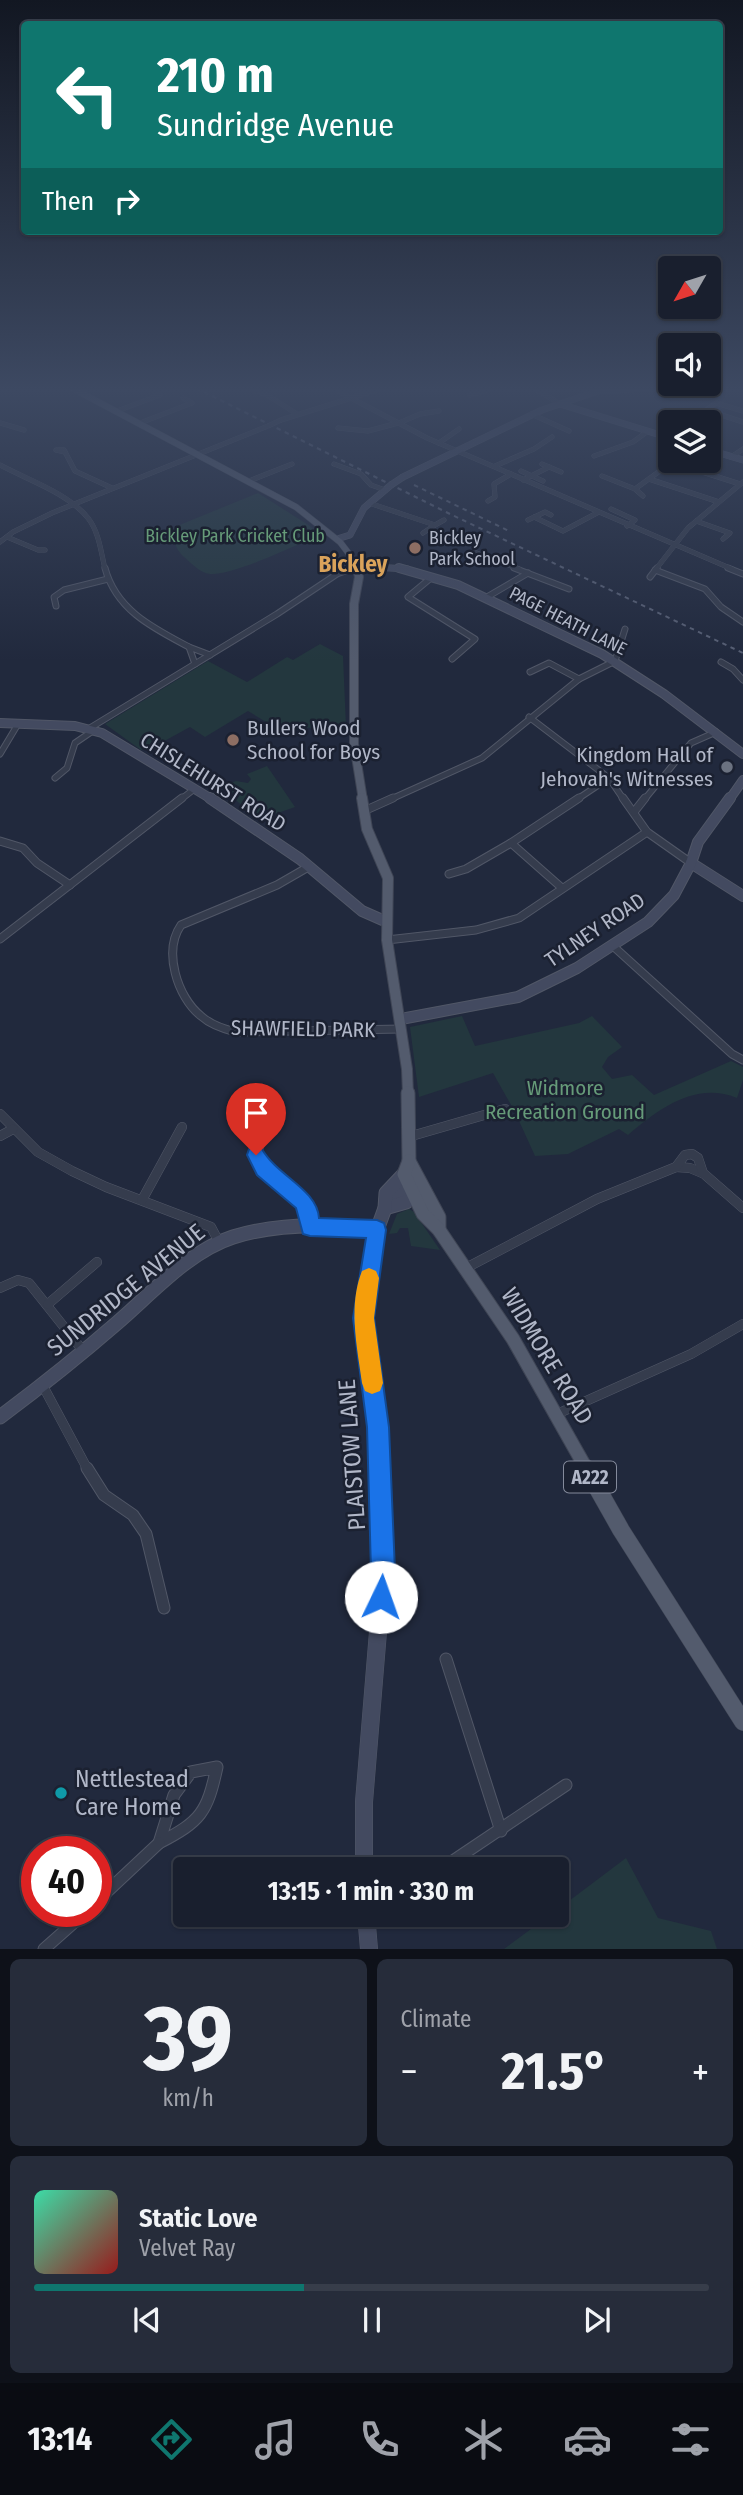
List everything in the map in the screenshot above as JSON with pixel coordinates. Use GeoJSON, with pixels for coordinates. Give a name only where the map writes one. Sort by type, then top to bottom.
{"type":"FeatureCollection","features":[{"type":"Feature","properties":{"kind":"main road"},"geometry":{"type":"LineString","coordinates":[[245,479],[304,512],[337,539],[358,566]]}},
{"type":"Feature","properties":{"kind":"main road","name":"A222"},"geometry":{"type":"LineString","coordinates":[[358,566],[354,631],[354,744],[370,842],[388,878],[387,922]]}},
{"type":"Feature","properties":{"kind":"main road","name":"WIDMORE ROAD"},"geometry":{"type":"LineString","coordinates":[[387,922],[387,940],[407,1069],[406,1168],[430,1223],[439,1230],[513,1339],[621,1530],[743,1722]]}},
{"type":"Feature","properties":{"kind":"street"},"geometry":{"type":"LineString","coordinates":[[25,479],[86,516],[96,530],[108,579],[122,603],[133,614],[189,647],[210,655]]}},
{"type":"Feature","properties":{"kind":"street"},"geometry":{"type":"LineString","coordinates":[[92,479],[111,488]]}},
{"type":"Feature","properties":{"kind":"street"},"geometry":{"type":"LineString","coordinates":[[0,542],[71,505],[133,479]]}},
{"type":"Feature","properties":{"kind":"street"},"geometry":{"type":"LineString","coordinates":[[249,481],[254,479]]}},
{"type":"Feature","properties":{"kind":"street"},"geometry":{"type":"LineString","coordinates":[[369,479],[371,485],[388,487]]}},
{"type":"Feature","properties":{"kind":"street"},"geometry":{"type":"LineString","coordinates":[[337,539],[351,534],[358,515],[400,479]]}},
{"type":"Feature","properties":{"kind":"street"},"geometry":{"type":"LineString","coordinates":[[488,501],[495,497],[494,484],[503,479]]}},
{"type":"Feature","properties":{"kind":"street"},"geometry":{"type":"LineString","coordinates":[[539,479],[543,481]]}},
{"type":"Feature","properties":{"kind":"street"},"geometry":{"type":"LineString","coordinates":[[609,479],[635,489],[643,496]]}},
{"type":"Feature","properties":{"kind":"street"},"geometry":{"type":"LineString","coordinates":[[523,480],[548,491],[543,494],[595,514],[608,522],[615,521],[743,574]]}},
{"type":"Feature","properties":{"kind":"street"},"geometry":{"type":"LineString","coordinates":[[635,489],[649,480],[719,502]]}},
{"type":"Feature","properties":{"kind":"street"},"geometry":{"type":"LineString","coordinates":[[650,577],[696,521],[742,483]]}},
{"type":"Feature","properties":{"kind":"street"},"geometry":{"type":"LineString","coordinates":[[369,503],[435,525]]}},
{"type":"Feature","properties":{"kind":"street"},"geometry":{"type":"LineString","coordinates":[[611,509],[635,520],[627,526]]}},
{"type":"Feature","properties":{"kind":"street"},"geometry":{"type":"LineString","coordinates":[[551,515],[545,512],[531,519],[560,533],[595,514]]}},
{"type":"Feature","properties":{"kind":"street"},"geometry":{"type":"LineString","coordinates":[[422,533],[444,520]]}},
{"type":"Feature","properties":{"kind":"street"},"geometry":{"type":"LineString","coordinates":[[696,521],[730,533],[723,539]]}},
{"type":"Feature","properties":{"kind":"street"},"geometry":{"type":"LineString","coordinates":[[7,537],[32,548],[46,550]]}},
{"type":"Feature","properties":{"kind":"street"},"geometry":{"type":"LineString","coordinates":[[474,552],[569,589]]}},
{"type":"Feature","properties":{"kind":"street"},"geometry":{"type":"LineString","coordinates":[[55,778],[67,768],[75,744],[92,729],[337,574],[358,566]]}},
{"type":"Feature","properties":{"kind":"street","name":"PAGE HEATH LANE"},"geometry":{"type":"LineString","coordinates":[[358,566],[388,567],[432,577],[487,597],[615,661],[686,709],[743,754]]}},
{"type":"Feature","properties":{"kind":"street"},"geometry":{"type":"LineString","coordinates":[[654,570],[705,589],[721,607],[743,622]]}},
{"type":"Feature","properties":{"kind":"street"},"geometry":{"type":"LineString","coordinates":[[487,597],[528,573]]}},
{"type":"Feature","properties":{"kind":"street"},"geometry":{"type":"LineString","coordinates":[[432,577],[411,592],[410,601],[482,642]]}},
{"type":"Feature","properties":{"kind":"street"},"geometry":{"type":"LineString","coordinates":[[56,606],[54,597],[60,591],[108,579]]}},
{"type":"Feature","properties":{"kind":"street"},"geometry":{"type":"LineString","coordinates":[[364,811],[482,758],[579,679],[615,661],[625,629]]}},
{"type":"Feature","properties":{"kind":"street"},"geometry":{"type":"LineString","coordinates":[[452,659],[475,639]]}},
{"type":"Feature","properties":{"kind":"street"},"geometry":{"type":"LineString","coordinates":[[189,647],[195,664]]}},
{"type":"Feature","properties":{"kind":"street"},"geometry":{"type":"LineString","coordinates":[[721,662],[733,669],[743,680]]}},
{"type":"Feature","properties":{"kind":"street"},"geometry":{"type":"LineString","coordinates":[[530,672],[549,663],[579,679]]}},
{"type":"Feature","properties":{"kind":"street"},"geometry":{"type":"LineString","coordinates":[[529,718],[609,778],[647,832],[743,895]]}},
{"type":"Feature","properties":{"kind":"street","name":"CHISLEHURST ROAD"},"geometry":{"type":"LineString","coordinates":[[0,723],[92,729],[262,831],[310,866],[369,916],[387,922]]}},
{"type":"Feature","properties":{"kind":"street"},"geometry":{"type":"LineString","coordinates":[[0,754],[18,723]]}},
{"type":"Feature","properties":{"kind":"street"},"geometry":{"type":"LineString","coordinates":[[634,812],[691,744],[716,732]]}},
{"type":"Feature","properties":{"kind":"street"},"geometry":{"type":"LineString","coordinates":[[449,874],[466,869],[511,843],[609,778]]}},
{"type":"Feature","properties":{"kind":"street","name":"TYLNEY ROAD"},"geometry":{"type":"LineString","coordinates":[[401,1024],[518,997],[548,984],[613,946],[663,908],[691,863],[698,842],[743,780]]}},
{"type":"Feature","properties":{"kind":"street"},"geometry":{"type":"LineString","coordinates":[[0,939],[193,790]]}},
{"type":"Feature","properties":{"kind":"street"},"geometry":{"type":"LineString","coordinates":[[387,940],[476,930],[519,918],[647,832]]}},
{"type":"Feature","properties":{"kind":"street"},"geometry":{"type":"LineString","coordinates":[[0,841],[23,848],[37,863],[70,886]]}},
{"type":"Feature","properties":{"kind":"street"},"geometry":{"type":"LineString","coordinates":[[511,843],[562,888]]}},
{"type":"Feature","properties":{"kind":"street","name":"SHAWFIELD PARK"},"geometry":{"type":"LineString","coordinates":[[310,866],[277,885],[181,925],[173,942],[175,974],[183,998],[207,1021],[224,1030],[236,1032],[401,1024]]}},
{"type":"Feature","properties":{"kind":"street"},"geometry":{"type":"LineString","coordinates":[[613,946],[732,1054],[743,1060]]}},
{"type":"Feature","properties":{"kind":"street"},"geometry":{"type":"LineString","coordinates":[[406,1137],[505,1109]]}},
{"type":"Feature","properties":{"kind":"street"},"geometry":{"type":"LineString","coordinates":[[0,1114],[38,1152],[106,1187],[211,1227],[219,1242]]}},
{"type":"Feature","properties":{"kind":"street"},"geometry":{"type":"LineString","coordinates":[[142,1200],[182,1127]]}},
{"type":"Feature","properties":{"kind":"street"},"geometry":{"type":"LineString","coordinates":[[0,1136],[13,1129]]}},
{"type":"Feature","properties":{"kind":"street"},"geometry":{"type":"LineString","coordinates":[[265,1131],[256,1155],[263,1169],[303,1202],[310,1214],[310,1227]]}},
{"type":"Feature","properties":{"kind":"street"},"geometry":{"type":"LineString","coordinates":[[676,1167],[682,1158],[692,1154],[698,1158],[703,1173]]}},
{"type":"Feature","properties":{"kind":"street"},"geometry":{"type":"LineString","coordinates":[[466,1268],[597,1199],[676,1167],[703,1173],[743,1208]]}},
{"type":"Feature","properties":{"kind":"street","name":"PLAISTOW LANE"},"geometry":{"type":"LineString","coordinates":[[364,1857],[364,1802],[383,1571],[378,1427],[364,1318],[377,1230],[386,1204],[386,1193],[406,1168]]}},
{"type":"Feature","properties":{"kind":"street"},"geometry":{"type":"LineString","coordinates":[[386,1204],[406,1202],[418,1192]]}},
{"type":"Feature","properties":{"kind":"street","name":"SUNDRIDGE AVENUE"},"geometry":{"type":"LineString","coordinates":[[0,1417],[43,1386],[181,1269],[219,1242],[251,1232],[310,1227],[377,1230]]}},
{"type":"Feature","properties":{"kind":"street"},"geometry":{"type":"LineString","coordinates":[[48,1304],[97,1262]]}},
{"type":"Feature","properties":{"kind":"street"},"geometry":{"type":"LineString","coordinates":[[0,1288],[18,1280],[29,1283],[84,1352]]}},
{"type":"Feature","properties":{"kind":"street"},"geometry":{"type":"LineString","coordinates":[[556,1415],[691,1354],[743,1324]]}},
{"type":"Feature","properties":{"kind":"street"},"geometry":{"type":"LineString","coordinates":[[43,1386],[104,1495],[133,1515],[146,1534],[163,1608]]}},
{"type":"Feature","properties":{"kind":"street"},"geometry":{"type":"LineString","coordinates":[[446,1659],[502,1831]]}},
{"type":"Feature","properties":{"kind":"street"},"geometry":{"type":"LineString","coordinates":[[112,1887],[159,1843],[191,1826],[211,1798],[216,1767],[191,1772],[174,1794],[159,1843]]}},
{"type":"Feature","properties":{"kind":"street"},"geometry":{"type":"LineString","coordinates":[[460,1857],[566,1785]]}},
{"type":"Feature","properties":{"kind":"street"},"geometry":{"type":"LineString","coordinates":[[44,1949],[69,1927]]}},
{"type":"Feature","properties":{"kind":"street"},"geometry":{"type":"LineString","coordinates":[[367,1927],[369,1949]]}},
{"type":"Feature","properties":{"kind":"green space","name":"Bickley Park Cricket Club"},"geometry":{"type":"Polygon","coordinates":[[[258,493],[310,526],[319,536],[221,573],[203,572],[180,553],[175,542],[177,526],[258,493]]]}},
{"type":"Feature","properties":{"kind":"green space"},"geometry":{"type":"Polygon","coordinates":[[[320,644],[343,656],[346,727],[295,728],[271,725],[248,711],[205,737],[190,727],[159,744],[155,741],[141,750],[105,724],[208,661],[247,682],[287,657],[293,660],[320,644]]]}},
{"type":"Feature","properties":{"kind":"green space"},"geometry":{"type":"Polygon","coordinates":[[[267,766],[295,807],[265,816],[246,809],[228,792],[225,785],[236,781],[248,783],[251,779],[247,774],[267,766]]]}},
{"type":"Feature","properties":{"kind":"green space","name":"Widmore Recreation Ground"},"geometry":{"type":"Polygon","coordinates":[[[462,1016],[475,1046],[579,1023],[592,1016],[622,1047],[608,1057],[602,1067],[612,1079],[632,1075],[654,1095],[731,1061],[743,1067],[743,1080],[737,1098],[707,1093],[692,1095],[665,1107],[628,1135],[619,1129],[568,1154],[535,1156],[493,1073],[419,1097],[410,1027],[462,1016]]]}},
{"type":"Feature","properties":{"kind":"green space"},"geometry":{"type":"Polygon","coordinates":[[[409,1209],[414,1212],[440,1250],[411,1246],[408,1228],[400,1228],[397,1233],[389,1234],[397,1214],[409,1209]]]}},
{"type":"Feature","properties":{"kind":"green space"},"geometry":{"type":"Polygon","coordinates":[[[626,1858],[658,1918],[711,1931],[717,1949],[504,1949],[534,1927],[569,1927],[569,1901],[626,1858]]]}},
{"type":"Feature","properties":{"kind":"railway"},"geometry":{"type":"LineString","coordinates":[[379,479],[743,653]]}},
{"type":"Feature","properties":{"kind":"railway"},"geometry":{"type":"LineString","coordinates":[[414,485],[511,532]]}},
{"type":"Feature","properties":{"kind":"slow traffic"},"geometry":{"type":"LineString","coordinates":[[369,1278],[364,1318],[372,1383]]}},
{"type":"Feature","properties":{"kind":"place","name":"Bickley Park School"},"geometry":{"type":"Point","coordinates":[415,548]}},
{"type":"Feature","properties":{"kind":"place","name":"Bullers Wood School for Boys"},"geometry":{"type":"Point","coordinates":[233,740]}},
{"type":"Feature","properties":{"kind":"place","name":"Kingdom Hall of Jehovah's Witnesses"},"geometry":{"type":"Point","coordinates":[727,767]}},
{"type":"Feature","properties":{"kind":"place","name":"Nettlestead Care Home"},"geometry":{"type":"Point","coordinates":[61,1793]}},
{"type":"Feature","properties":{"kind":"district","name":"Bickley"},"geometry":{"type":"Point","coordinates":[353,564]}},
{"type":"Feature","properties":{"kind":"route"},"geometry":{"type":"LineString","coordinates":[[256,1155],[263,1169],[303,1202],[310,1214],[310,1227],[377,1230],[364,1318],[378,1427],[383,1571],[381,1597]]}}]}
